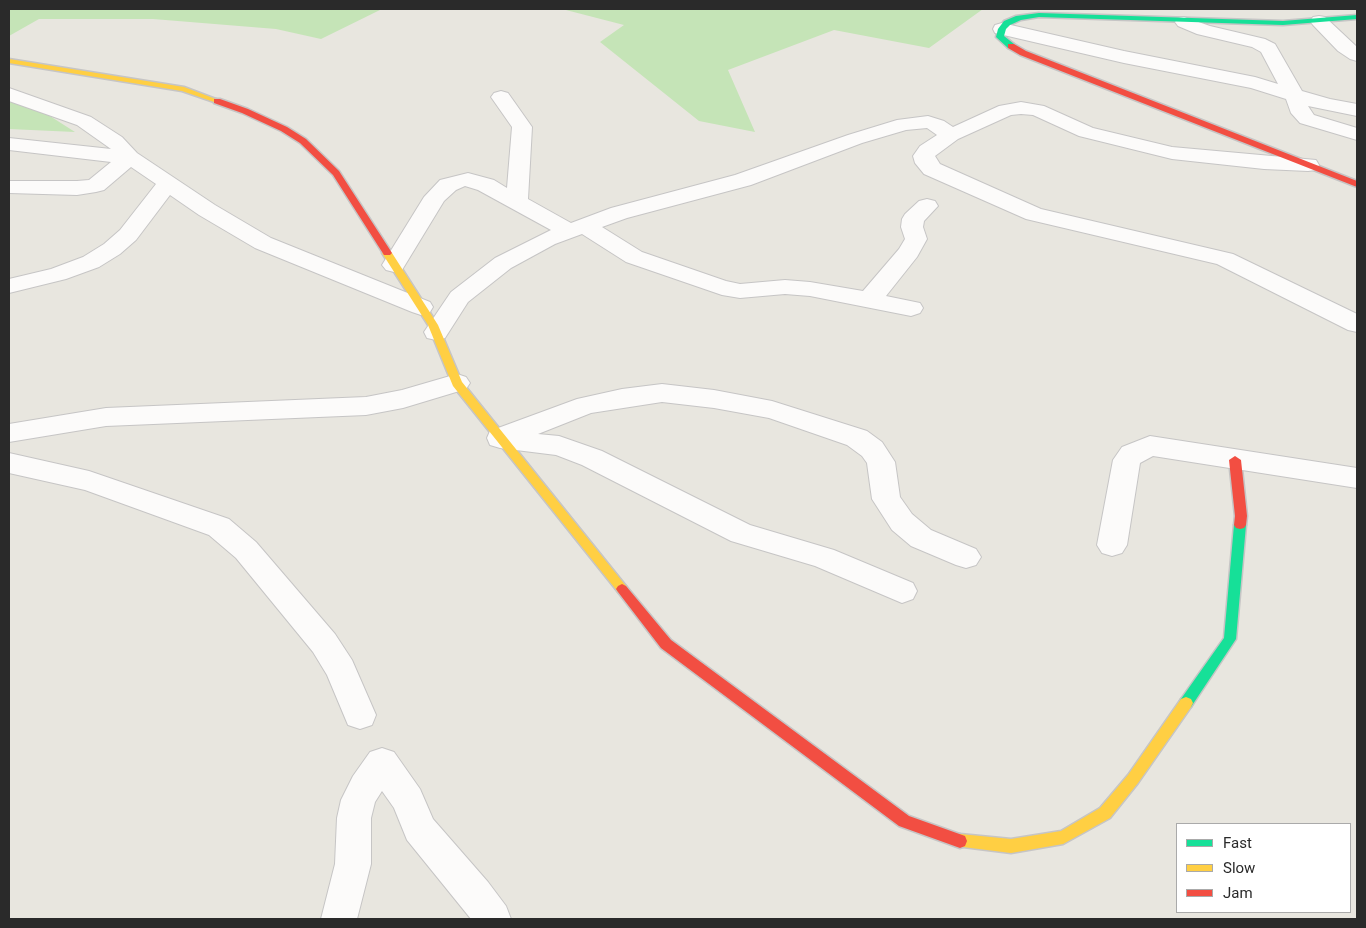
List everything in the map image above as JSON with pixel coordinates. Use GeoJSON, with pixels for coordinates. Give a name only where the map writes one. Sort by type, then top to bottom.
{"type":"FeatureCollection","features":[{"type":"Feature","properties":{"kind":"street"},"geometry":{"type":"LineString","coordinates":[[1357,17],[1319,21],[1184,22],[1039,15],[1019,18],[1006,23],[1000,36],[1009,45],[1022,53],[1357,184]]}},
{"type":"Feature","properties":{"kind":"street"},"geometry":{"type":"LineString","coordinates":[[1319,21],[1345,47],[1357,55]]}},
{"type":"Feature","properties":{"kind":"street"},"geometry":{"type":"LineString","coordinates":[[1184,22],[1204,30],[1258,43],[1268,48],[1294,94],[1301,113],[1308,119],[1357,134]]}},
{"type":"Feature","properties":{"kind":"street"},"geometry":{"type":"LineString","coordinates":[[1002,29],[1124,57],[1255,83],[1327,105],[1357,110]]}},
{"type":"Feature","properties":{"kind":"street"},"geometry":{"type":"LineString","coordinates":[[9,61],[184,89],[228,104],[284,129],[303,141],[336,173],[436,332],[457,383],[666,644],[904,821],[956,841],[1011,846],[1063,837],[1105,813],[1133,779],[1230,639],[1241,516],[1235,460]]}},
{"type":"Feature","properties":{"kind":"street"},"geometry":{"type":"LineString","coordinates":[[9,94],[84,121],[115,141],[130,157],[207,210],[263,243],[421,307]]}},
{"type":"Feature","properties":{"kind":"street"},"geometry":{"type":"LineString","coordinates":[[501,97],[522,127],[517,201]]}},
{"type":"Feature","properties":{"kind":"street"},"geometry":{"type":"LineString","coordinates":[[1308,165],[1264,163],[1172,153],[1086,132],[1037,110],[1021,108],[1006,110],[951,135],[927,150],[924,156],[926,163],[932,169],[1034,214],[1224,259],[1357,324]]}},
{"type":"Feature","properties":{"kind":"street"},"geometry":{"type":"LineString","coordinates":[[436,332],[459,297],[474,283],[503,263],[547,239],[619,213],[743,180],[855,139],[904,124],[928,122],[937,125],[951,135]]}},
{"type":"Feature","properties":{"kind":"street"},"geometry":{"type":"LineString","coordinates":[[9,144],[130,157]]}},
{"type":"Feature","properties":{"kind":"street"},"geometry":{"type":"LineString","coordinates":[[9,187],[76,188],[96,185],[130,157]]}},
{"type":"Feature","properties":{"kind":"street"},"geometry":{"type":"LineString","coordinates":[[394,265],[435,197],[448,185],[468,179],[576,228],[634,257],[722,288],[740,291],[784,288],[810,289],[911,308]]}},
{"type":"Feature","properties":{"kind":"street"},"geometry":{"type":"LineString","coordinates":[[9,286],[58,274],[91,262],[112,249],[128,235],[168,183]]}},
{"type":"Feature","properties":{"kind":"street"},"geometry":{"type":"LineString","coordinates":[[870,299],[908,252],[916,239],[912,227],[913,219],[927,206]]}},
{"type":"Feature","properties":{"kind":"street"},"geometry":{"type":"LineString","coordinates":[[9,432],[106,417],[366,406],[403,400],[457,383]]}},
{"type":"Feature","properties":{"kind":"street"},"geometry":{"type":"LineString","coordinates":[[500,438],[586,405],[646,395],[688,396],[772,410],[857,438],[872,449],[881,462],[886,499],[902,522],[921,538],[966,557]]}},
{"type":"Feature","properties":{"kind":"street"},"geometry":{"type":"LineString","coordinates":[[500,438],[559,446],[592,458],[741,534],[824,558],[902,591]]}},
{"type":"Feature","properties":{"kind":"street"},"geometry":{"type":"LineString","coordinates":[[1112,545],[1127,460],[1132,454],[1150,446],[1161,446],[1235,460],[1357,478]]}},
{"type":"Feature","properties":{"kind":"street"},"geometry":{"type":"LineString","coordinates":[[9,463],[89,481],[219,527],[246,550],[324,643],[341,669],[360,715]]}},
{"type":"Feature","properties":{"kind":"street"},"geometry":{"type":"LineString","coordinates":[[338,919],[353,864],[354,818],[358,800],[382,763],[408,800],[419,829],[493,919]]}},
{"type":"Feature","properties":{"kind":"green space"},"geometry":{"type":"Polygon","coordinates":[[[9,9],[382,9],[321,39],[276,29],[153,19],[39,19],[9,36],[9,9]]]}},
{"type":"Feature","properties":{"kind":"green space"},"geometry":{"type":"Polygon","coordinates":[[[562,9],[983,9],[929,48],[834,30],[728,70],[755,132],[699,121],[600,42],[624,25],[562,9]]]}},
{"type":"Feature","properties":{"kind":"green space"},"geometry":{"type":"Polygon","coordinates":[[[9,90],[75,132],[9,129],[9,90]]]}},
{"type":"Feature","properties":{"kind":"traffic: fast"},"geometry":{"type":"LineString","coordinates":[[1011,46],[1000,37],[1002,29],[1007,23],[1019,18],[1039,15],[1283,23],[1357,17]]}},
{"type":"Feature","properties":{"kind":"traffic: fast"},"geometry":{"type":"LineString","coordinates":[[1186,703],[1230,639],[1240,525]]}},
{"type":"Feature","properties":{"kind":"traffic: slow"},"geometry":{"type":"LineString","coordinates":[[9,61],[184,89],[217,101]]}},
{"type":"Feature","properties":{"kind":"traffic: slow"},"geometry":{"type":"LineString","coordinates":[[387,253],[433,325],[457,383],[622,589]]}},
{"type":"Feature","properties":{"kind":"traffic: slow"},"geometry":{"type":"LineString","coordinates":[[960,841],[1011,846],[1063,837],[1105,813],[1133,779],[1186,703]]}},
{"type":"Feature","properties":{"kind":"traffic: jam"},"geometry":{"type":"LineString","coordinates":[[1011,46],[1023,53],[1357,184]]}},
{"type":"Feature","properties":{"kind":"traffic: jam"},"geometry":{"type":"LineString","coordinates":[[217,101],[245,111],[284,129],[303,141],[336,173],[387,253]]}},
{"type":"Feature","properties":{"kind":"traffic: jam"},"geometry":{"type":"LineString","coordinates":[[1235,460],[1241,516],[1240,525]]}},
{"type":"Feature","properties":{"kind":"traffic: jam"},"geometry":{"type":"LineString","coordinates":[[622,589],[666,644],[904,821],[960,841]]}}]}
